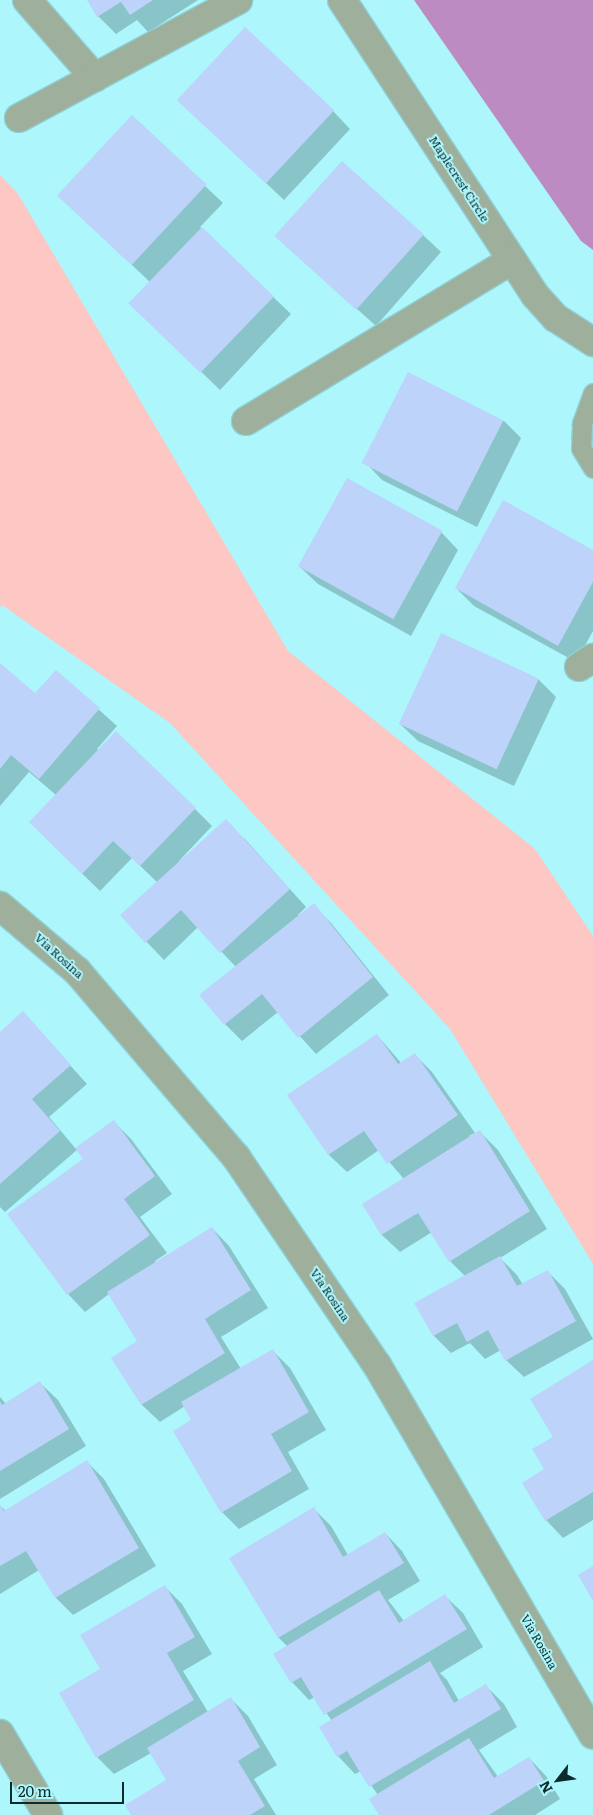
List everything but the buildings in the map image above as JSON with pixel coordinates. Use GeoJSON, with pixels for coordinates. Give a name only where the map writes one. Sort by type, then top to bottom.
{"type":"FeatureCollection","features":[{"type":"Feature","properties":{"kind":"street"},"geometry":{"type":"LineString","coordinates":[[27,0],[95,78]]}},
{"type":"Feature","properties":{"kind":"street"},"geometry":{"type":"LineString","coordinates":[[19,118],[238,0]]}},
{"type":"Feature","properties":{"kind":"street","name":"Maplecrest Circle"},"geometry":{"type":"LineString","coordinates":[[342,0],[535,295],[556,318],[593,342]]}},
{"type":"Feature","properties":{"kind":"street"},"geometry":{"type":"LineString","coordinates":[[246,420],[512,260]]}},
{"type":"Feature","properties":{"kind":"street","name":"Via Rosina"},"geometry":{"type":"LineString","coordinates":[[0,906],[77,971],[236,1157],[377,1365],[593,1735]]}},
{"type":"Feature","properties":{"kind":"street"},"geometry":{"type":"LineString","coordinates":[[0,1734],[48,1815]]}},
{"type":"Feature","properties":{"kind":"lane"},"geometry":{"type":"LineString","coordinates":[[593,393],[582,424],[582,448],[593,468]]}},
{"type":"Feature","properties":{"kind":"shaded area"},"geometry":{"type":"Polygon","coordinates":[[[414,0],[593,0],[593,250],[581,241],[414,0]]]}},
{"type":"Feature","properties":{"kind":"shaded area"},"geometry":{"type":"Polygon","coordinates":[[[0,175],[18,194],[288,651],[535,849],[593,936],[593,1264],[450,1029],[170,723],[2,605],[0,607],[0,175]]]}}]}
